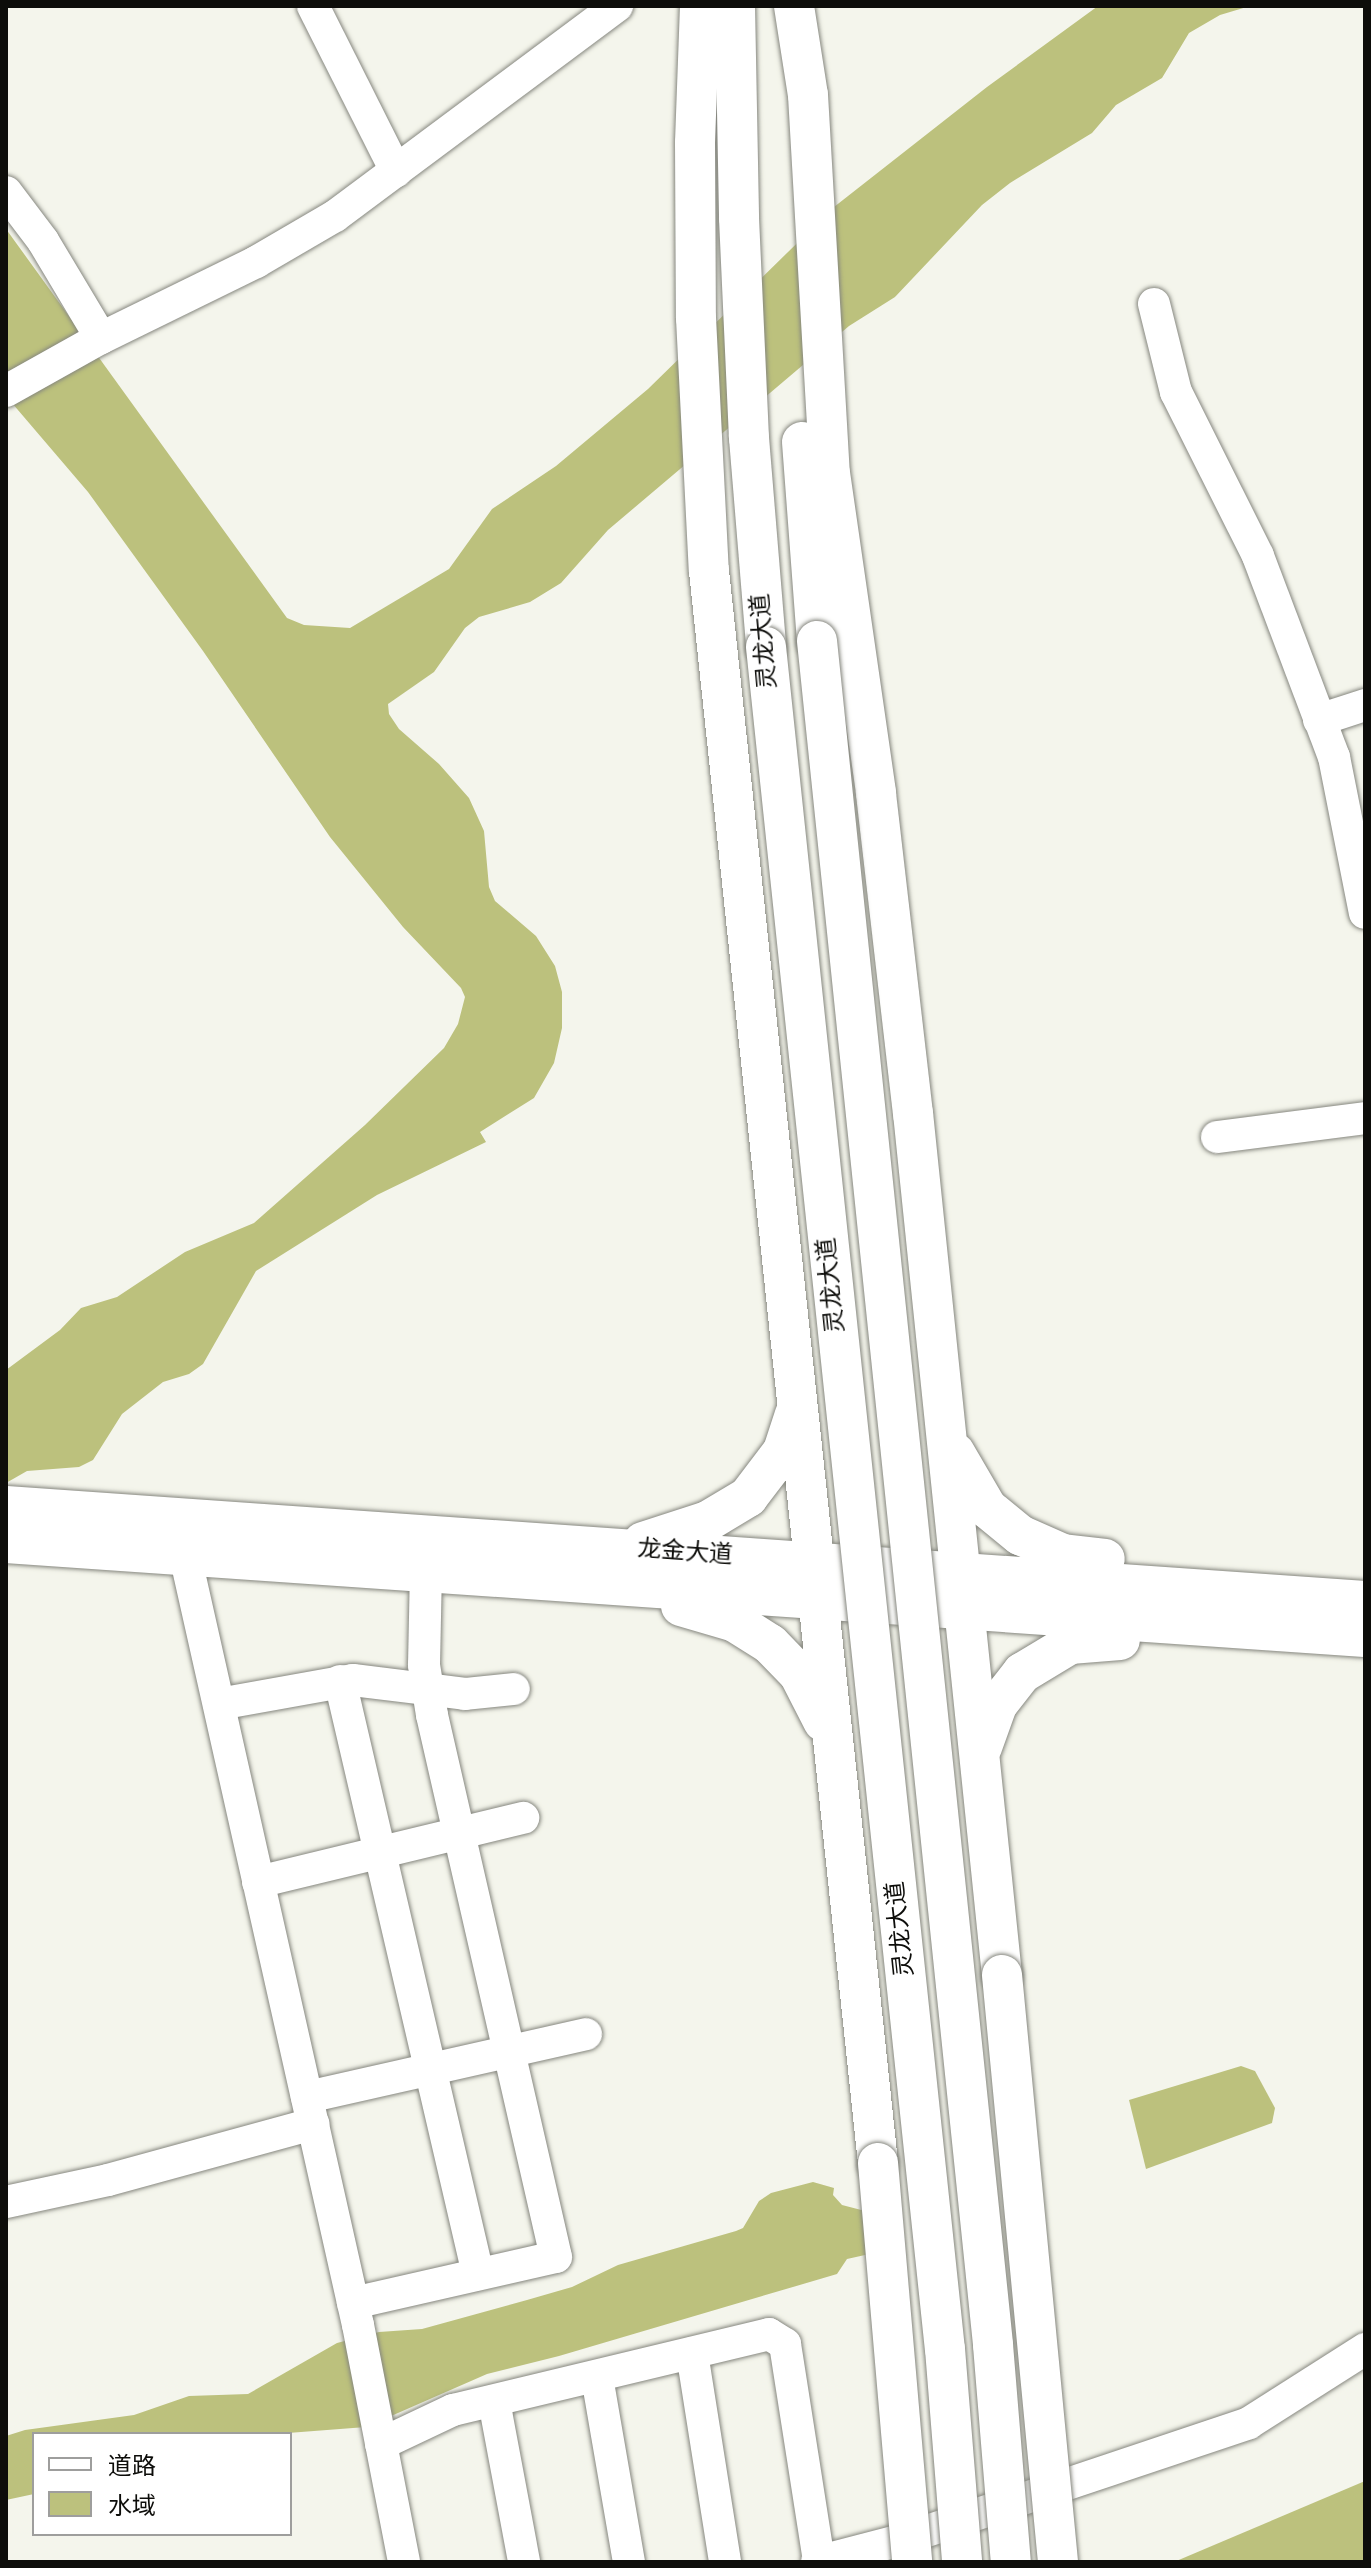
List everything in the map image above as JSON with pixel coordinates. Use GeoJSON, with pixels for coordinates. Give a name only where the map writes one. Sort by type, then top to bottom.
{"type":"FeatureCollection","features":[{"type":"Feature","properties":{"kind":"main road"},"geometry":{"type":"LineString","coordinates":[[700,6],[695,257],[708,547],[878,2163],[912,2562]]}},
{"type":"Feature","properties":{"kind":"main road","name":"灵龙大道"},"geometry":{"type":"LineString","coordinates":[[735,6],[739,226],[753,493],[766,647],[942,2318],[962,2562]]}},
{"type":"Feature","properties":{"kind":"main road","name":"灵龙大道"},"geometry":{"type":"LineString","coordinates":[[786,6],[789,177],[802,444],[817,641],[993,2345],[1011,2562]]}},
{"type":"Feature","properties":{"kind":"main road"},"geometry":{"type":"LineString","coordinates":[[794,6],[810,136],[830,473],[876,794],[946,1435],[1048,2424],[1058,2562]]}},
{"type":"Feature","properties":{"kind":"main road"},"geometry":{"type":"LineString","coordinates":[[613,1566],[732,1509],[748,1497],[783,1451],[797,1399]]}},
{"type":"Feature","properties":{"kind":"main road"},"geometry":{"type":"LineString","coordinates":[[946,1435],[970,1483],[987,1508],[1020,1535],[1041,1546],[1063,1554],[1276,1577],[1365,1600]]}},
{"type":"Feature","properties":{"kind":"main road","name":"龙金大道"},"geometry":{"type":"LineString","coordinates":[[6,1506],[613,1566],[816,1581],[962,1591],[1365,1600]]}},
{"type":"Feature","properties":{"kind":"main road","name":"龙金大道"},"geometry":{"type":"LineString","coordinates":[[6,1543],[426,1572],[613,1566]]}},
{"type":"Feature","properties":{"kind":"main road"},"geometry":{"type":"LineString","coordinates":[[613,1566],[735,1622],[770,1644],[810,1692],[820,1710],[836,1765]]}},
{"type":"Feature","properties":{"kind":"main road","name":"龙金大道"},"geometry":{"type":"LineString","coordinates":[[962,1591],[1365,1639]]}},
{"type":"Feature","properties":{"kind":"main road"},"geometry":{"type":"LineString","coordinates":[[981,1774],[983,1738],[1008,1688],[1038,1661],[1070,1644],[1101,1639],[1304,1651],[1365,1639]]}},
{"type":"Feature","properties":{"kind":"street"},"geometry":{"type":"LineString","coordinates":[[313,6],[396,171]]}},
{"type":"Feature","properties":{"kind":"street"},"geometry":{"type":"LineString","coordinates":[[6,391],[101,338],[296,240],[396,171],[617,6]]}},
{"type":"Feature","properties":{"kind":"street"},"geometry":{"type":"LineString","coordinates":[[6,192],[43,241],[101,338]]}},
{"type":"Feature","properties":{"kind":"street"},"geometry":{"type":"LineString","coordinates":[[1154,304],[1176,392],[1258,556],[1334,757],[1365,913]]}},
{"type":"Feature","properties":{"kind":"street"},"geometry":{"type":"LineString","coordinates":[[1319,720],[1365,705]]}},
{"type":"Feature","properties":{"kind":"street"},"geometry":{"type":"LineString","coordinates":[[1217,1137],[1365,1118]]}},
{"type":"Feature","properties":{"kind":"street"},"geometry":{"type":"LineString","coordinates":[[185,1555],[355,2314],[404,2562]]}},
{"type":"Feature","properties":{"kind":"street"},"geometry":{"type":"LineString","coordinates":[[355,2314],[478,2274],[556,2257],[428,1689],[424,1665],[426,1572]]}},
{"type":"Feature","properties":{"kind":"street"},"geometry":{"type":"LineString","coordinates":[[219,1704],[340,1681],[371,1680],[465,1694],[514,1689]]}},
{"type":"Feature","properties":{"kind":"street"},"geometry":{"type":"LineString","coordinates":[[340,1681],[478,2274]]}},
{"type":"Feature","properties":{"kind":"street"},"geometry":{"type":"LineString","coordinates":[[258,1882],[523,1818]]}},
{"type":"Feature","properties":{"kind":"street"},"geometry":{"type":"LineString","coordinates":[[6,2202],[108,2180],[431,2069],[586,2034]]}},
{"type":"Feature","properties":{"kind":"street"},"geometry":{"type":"LineString","coordinates":[[380,2438],[453,2410],[769,2334],[785,2344],[818,2562],[894,2542],[1249,2423],[1365,2349]]}},
{"type":"Feature","properties":{"kind":"street"},"geometry":{"type":"LineString","coordinates":[[692,2353],[725,2562]]}},
{"type":"Feature","properties":{"kind":"street"},"geometry":{"type":"LineString","coordinates":[[597,2377],[629,2562]]}},
{"type":"Feature","properties":{"kind":"street"},"geometry":{"type":"LineString","coordinates":[[494,2401],[524,2562]]}},
{"type":"Feature","properties":{"kind":"water"},"geometry":{"type":"Polygon","coordinates":[[[1098,6],[1250,6],[1220,15],[1189,33],[1162,78],[1116,105],[1092,133],[1010,183],[982,205],[895,297],[849,326],[608,530],[561,583],[530,602],[479,617],[465,628],[434,672],[388,704],[389,714],[399,729],[439,764],[469,798],[484,831],[489,887],[495,901],[536,936],[555,966],[562,992],[562,1028],[554,1063],[534,1098],[480,1132],[486,1142],[377,1195],[256,1271],[203,1364],[189,1374],[163,1382],[122,1414],[93,1460],[79,1467],[27,1471],[6,1483],[6,1370],[60,1330],[81,1308],[117,1297],[185,1252],[254,1223],[365,1125],[444,1048],[458,1024],[465,997],[461,988],[403,927],[330,837],[203,651],[88,492],[6,396],[6,229],[287,618],[304,625],[350,628],[449,569],[492,509],[556,466],[648,389],[834,207],[987,87],[1098,6]]]}},
{"type":"Feature","properties":{"kind":"water"},"geometry":{"type":"Polygon","coordinates":[[[1241,2066],[1255,2071],[1275,2108],[1272,2123],[1146,2169],[1129,2100],[1241,2066]]]}},
{"type":"Feature","properties":{"kind":"water"},"geometry":{"type":"Polygon","coordinates":[[[813,2182],[834,2188],[833,2195],[842,2205],[869,2212],[874,2253],[847,2259],[837,2274],[559,2356],[487,2374],[366,2427],[292,2433],[32,2432],[32,2494],[6,2500],[6,2436],[25,2430],[134,2415],[189,2396],[248,2394],[337,2343],[379,2332],[422,2329],[527,2300],[572,2287],[618,2265],[736,2231],[743,2228],[759,2201],[771,2193],[813,2182]]]}},
{"type":"Feature","properties":{"kind":"water"},"geometry":{"type":"Polygon","coordinates":[[[1365,2481],[1365,2562],[1174,2562],[1365,2481]]]}}]}
